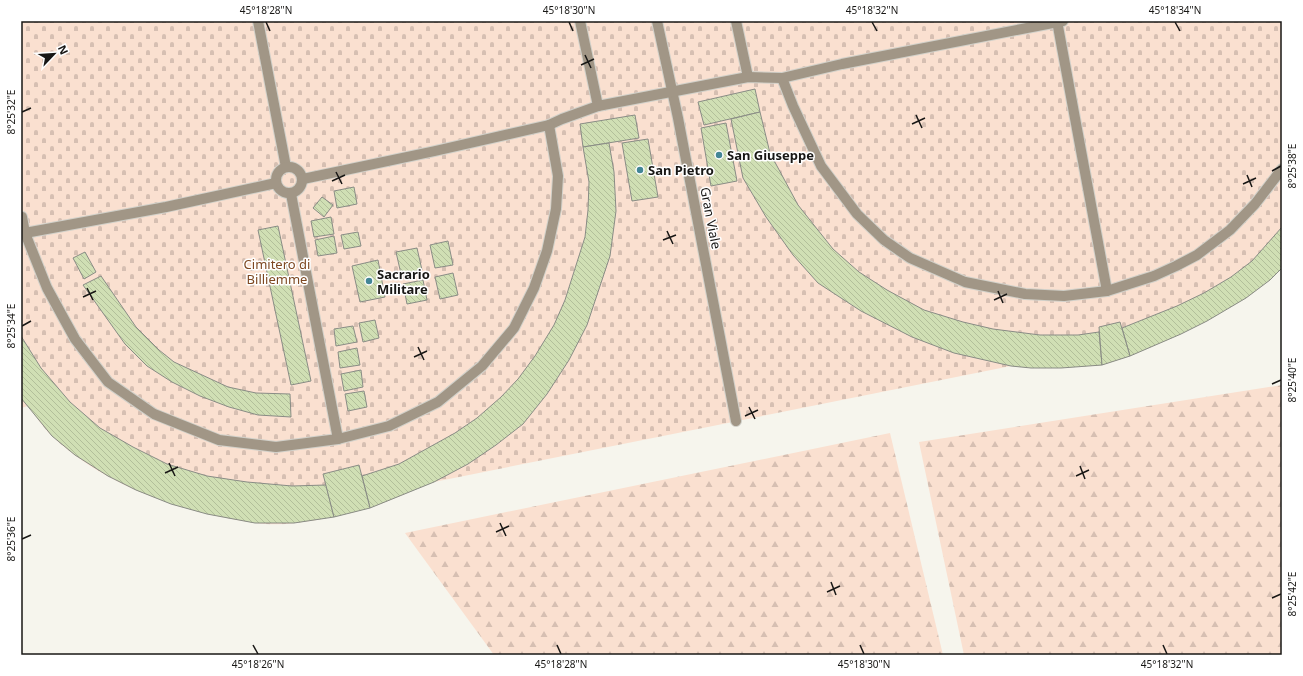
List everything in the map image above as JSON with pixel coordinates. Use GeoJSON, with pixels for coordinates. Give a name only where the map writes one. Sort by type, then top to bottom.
{"type":"FeatureCollection","features":[{"type":"Feature","properties":{"kind":"lane"},"geometry":{"type":"LineString","coordinates":[[258,21],[286,167]]}},
{"type":"Feature","properties":{"kind":"lane"},"geometry":{"type":"LineString","coordinates":[[580,21],[598,106]]}},
{"type":"Feature","properties":{"kind":"lane","name":"Gran Viale"},"geometry":{"type":"LineString","coordinates":[[657,21],[736,421]]}},
{"type":"Feature","properties":{"kind":"lane"},"geometry":{"type":"LineString","coordinates":[[736,21],[748,77]]}},
{"type":"Feature","properties":{"kind":"lane"},"geometry":{"type":"LineString","coordinates":[[303,179],[549,125],[598,106],[748,77],[782,78],[842,64],[1059,21],[1107,291]]}},
{"type":"Feature","properties":{"kind":"lane"},"geometry":{"type":"LineString","coordinates":[[782,78],[793,106],[821,166],[858,214],[884,240],[910,258],[965,282],[1025,294],[1064,296],[1107,291],[1154,276],[1197,255],[1230,230],[1255,204],[1282,169]]}},
{"type":"Feature","properties":{"kind":"lane"},"geometry":{"type":"LineString","coordinates":[[21,217],[47,288],[75,339],[108,382],[154,414],[219,440],[276,447],[338,439],[389,426],[438,402],[482,366],[514,328],[534,288],[547,251],[556,209],[558,176],[549,125]]}},
{"type":"Feature","properties":{"kind":"lane"},"geometry":{"type":"LineString","coordinates":[[286,167],[296,168],[302,175],[303,179],[299,191],[291,194],[282,192],[276,183],[278,172],[286,167]]}},
{"type":"Feature","properties":{"kind":"lane"},"geometry":{"type":"LineString","coordinates":[[26,234],[166,207],[276,183]]}},
{"type":"Feature","properties":{"kind":"lane"},"geometry":{"type":"LineString","coordinates":[[291,194],[338,439]]}},
{"type":"Feature","properties":{"kind":"green space","name":"Cimitero di Billiemme"},"geometry":{"type":"Polygon","coordinates":[[[21,21],[1282,21],[1282,268],[1270,280],[1246,298],[1207,321],[1130,356],[1102,365],[1061,368],[1011,366],[434,482],[369,508],[323,519],[295,523],[271,524],[232,519],[184,508],[160,500],[114,479],[71,453],[53,437],[28,406],[21,408],[21,21]]]}},
{"type":"Feature","properties":{"kind":"green space"},"geometry":{"type":"Polygon","coordinates":[[[1282,385],[1282,655],[964,655],[919,442],[1282,385]]]}},
{"type":"Feature","properties":{"kind":"green space"},"geometry":{"type":"Polygon","coordinates":[[[890,433],[943,655],[494,655],[405,533],[890,433]]]}},
{"type":"Feature","properties":{"kind":"building"},"geometry":{"type":"Polygon","coordinates":[[[755,89],[760,112],[704,125],[698,102],[755,89]]]}},
{"type":"Feature","properties":{"kind":"building"},"geometry":{"type":"Polygon","coordinates":[[[760,112],[770,153],[798,205],[833,249],[859,272],[887,290],[924,310],[963,322],[993,329],[1040,335],[1078,335],[1099,332],[1102,365],[1061,368],[1031,368],[1011,366],[954,353],[912,337],[861,311],[818,283],[793,255],[766,217],[743,178],[731,119],[760,112]]]}},
{"type":"Feature","properties":{"kind":"building"},"geometry":{"type":"Polygon","coordinates":[[[635,115],[639,138],[583,147],[580,124],[635,115]]]}},
{"type":"Feature","properties":{"kind":"building","name":"San Giuseppe"},"geometry":{"type":"Polygon","coordinates":[[[726,123],[737,181],[711,186],[701,128],[726,123]]]}},
{"type":"Feature","properties":{"kind":"building","name":"San Pietro"},"geometry":{"type":"Polygon","coordinates":[[[648,139],[658,197],[632,201],[622,143],[648,139]]]}},
{"type":"Feature","properties":{"kind":"building"},"geometry":{"type":"Polygon","coordinates":[[[609,143],[614,172],[616,211],[610,256],[587,325],[569,360],[547,394],[523,424],[468,464],[434,482],[370,508],[362,476],[399,464],[455,433],[477,418],[501,397],[518,379],[535,356],[554,325],[565,300],[585,237],[589,182],[583,147],[609,143]]]}},
{"type":"Feature","properties":{"kind":"building"},"geometry":{"type":"Polygon","coordinates":[[[354,187],[357,204],[337,208],[334,191],[354,187]]]}},
{"type":"Feature","properties":{"kind":"building"},"geometry":{"type":"Polygon","coordinates":[[[322,197],[333,205],[324,217],[313,208],[322,197]]]}},
{"type":"Feature","properties":{"kind":"building"},"geometry":{"type":"Polygon","coordinates":[[[331,217],[334,234],[314,237],[311,221],[331,217]]]}},
{"type":"Feature","properties":{"kind":"building"},"geometry":{"type":"Polygon","coordinates":[[[278,226],[311,381],[291,385],[258,230],[278,226]]]}},
{"type":"Feature","properties":{"kind":"building"},"geometry":{"type":"Polygon","coordinates":[[[1282,227],[1282,268],[1270,280],[1246,298],[1207,321],[1130,356],[1122,328],[1177,306],[1204,293],[1231,277],[1252,261],[1282,227]]]}},
{"type":"Feature","properties":{"kind":"building"},"geometry":{"type":"Polygon","coordinates":[[[358,232],[361,246],[344,249],[341,235],[358,232]]]}},
{"type":"Feature","properties":{"kind":"building"},"geometry":{"type":"Polygon","coordinates":[[[334,236],[337,253],[318,256],[315,240],[334,236]]]}},
{"type":"Feature","properties":{"kind":"building"},"geometry":{"type":"Polygon","coordinates":[[[448,241],[453,265],[435,268],[430,245],[448,241]]]}},
{"type":"Feature","properties":{"kind":"building"},"geometry":{"type":"Polygon","coordinates":[[[417,248],[422,270],[401,274],[396,252],[417,248]]]}},
{"type":"Feature","properties":{"kind":"building"},"geometry":{"type":"Polygon","coordinates":[[[85,252],[96,272],[84,279],[73,258],[85,252]]]}},
{"type":"Feature","properties":{"kind":"building","name":"Sacrario Militare"},"geometry":{"type":"Polygon","coordinates":[[[378,260],[385,297],[360,302],[352,266],[378,260]]]}},
{"type":"Feature","properties":{"kind":"building"},"geometry":{"type":"Polygon","coordinates":[[[453,273],[458,295],[440,299],[435,277],[453,273]]]}},
{"type":"Feature","properties":{"kind":"building"},"geometry":{"type":"Polygon","coordinates":[[[101,276],[136,327],[159,350],[174,362],[228,387],[256,393],[290,394],[291,417],[258,415],[229,407],[200,396],[172,382],[147,366],[125,344],[83,285],[101,276]]]}},
{"type":"Feature","properties":{"kind":"building"},"geometry":{"type":"Polygon","coordinates":[[[423,280],[427,300],[407,304],[403,284],[423,280]]]}},
{"type":"Feature","properties":{"kind":"building"},"geometry":{"type":"Polygon","coordinates":[[[375,320],[379,338],[363,342],[359,323],[375,320]]]}},
{"type":"Feature","properties":{"kind":"building"},"geometry":{"type":"Polygon","coordinates":[[[1120,322],[1130,356],[1102,365],[1099,327],[1120,322]]]}},
{"type":"Feature","properties":{"kind":"building"},"geometry":{"type":"Polygon","coordinates":[[[353,326],[357,342],[336,346],[334,329],[353,326]]]}},
{"type":"Feature","properties":{"kind":"building"},"geometry":{"type":"Polygon","coordinates":[[[21,336],[41,368],[70,402],[100,428],[167,464],[207,476],[247,482],[292,486],[326,485],[334,517],[294,523],[255,523],[207,514],[171,504],[136,490],[108,476],[75,455],[52,436],[21,398],[21,336]]]}},
{"type":"Feature","properties":{"kind":"building"},"geometry":{"type":"Polygon","coordinates":[[[357,348],[360,365],[340,368],[338,352],[357,348]]]}},
{"type":"Feature","properties":{"kind":"building"},"geometry":{"type":"Polygon","coordinates":[[[361,370],[363,387],[344,391],[341,374],[361,370]]]}},
{"type":"Feature","properties":{"kind":"building"},"geometry":{"type":"Polygon","coordinates":[[[364,391],[367,407],[348,411],[345,394],[364,391]]]}},
{"type":"Feature","properties":{"kind":"building"},"geometry":{"type":"Polygon","coordinates":[[[359,465],[370,508],[334,517],[323,474],[359,465]]]}},
{"type":"Feature","properties":{"kind":"place","name":"San Giuseppe"},"geometry":{"type":"Point","coordinates":[719,155]}},
{"type":"Feature","properties":{"kind":"place","name":"San Pietro"},"geometry":{"type":"Point","coordinates":[640,170]}},
{"type":"Feature","properties":{"kind":"place","name":"Sacrario Militare"},"geometry":{"type":"Point","coordinates":[369,281]}}]}
